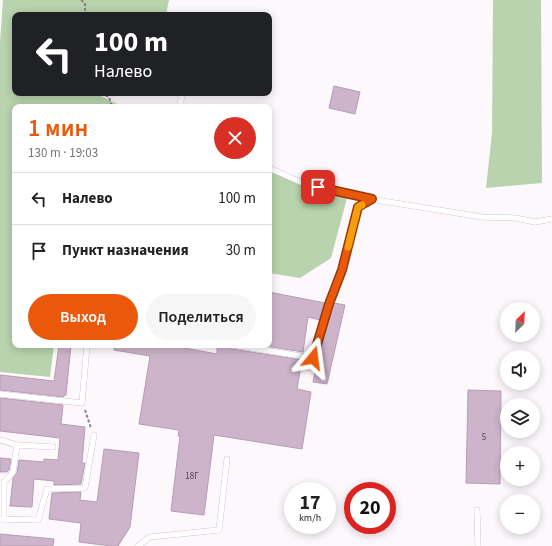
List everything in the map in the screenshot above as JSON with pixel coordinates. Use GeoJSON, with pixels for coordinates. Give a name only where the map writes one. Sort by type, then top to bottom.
{"type":"FeatureCollection","features":[{"type":"Feature","properties":{"kind":"lane"},"geometry":{"type":"LineString","coordinates":[[272,169],[305,184],[372,199],[482,217],[515,218],[536,222],[552,219]]}},
{"type":"Feature","properties":{"kind":"lane"},"geometry":{"type":"LineString","coordinates":[[251,348],[313,358],[329,304],[342,270],[358,207],[372,199]]}},
{"type":"Feature","properties":{"kind":"lane"},"geometry":{"type":"LineString","coordinates":[[0,394],[82,403],[87,348]]}},
{"type":"Feature","properties":{"kind":"lane"},"geometry":{"type":"LineString","coordinates":[[17,445],[13,472],[2,482],[2,519],[38,520],[47,489],[85,488],[94,435]]}},
{"type":"Feature","properties":{"kind":"lane"},"geometry":{"type":"LineString","coordinates":[[0,440],[17,445],[53,447]]}},
{"type":"Feature","properties":{"kind":"lane"},"geometry":{"type":"LineString","coordinates":[[138,546],[150,537],[219,530],[227,459]]}},
{"type":"Feature","properties":{"kind":"lane"},"geometry":{"type":"LineString","coordinates":[[477,510],[478,546]]}},
{"type":"Feature","properties":{"kind":"path"},"geometry":{"type":"LineString","coordinates":[[81,0],[85,3],[85,12]]}},
{"type":"Feature","properties":{"kind":"path"},"geometry":{"type":"LineString","coordinates":[[82,403],[94,435]]}},
{"type":"Feature","properties":{"kind":"green space"},"geometry":{"type":"Polygon","coordinates":[[[3,0],[169,0],[167,12],[12,12],[12,96],[101,96],[117,104],[12,104],[12,348],[54,348],[50,377],[0,372],[0,42],[3,0]]]}},
{"type":"Feature","properties":{"kind":"green space"},"geometry":{"type":"Polygon","coordinates":[[[493,0],[541,0],[542,183],[486,188],[492,133],[493,0]]]}},
{"type":"Feature","properties":{"kind":"green space"},"geometry":{"type":"Polygon","coordinates":[[[272,173],[347,198],[331,258],[300,278],[272,273],[272,173]]]}},
{"type":"Feature","properties":{"kind":"building"},"geometry":{"type":"Polygon","coordinates":[[[334,86],[360,92],[355,114],[329,108],[334,86]]]}},
{"type":"Feature","properties":{"kind":"building"},"geometry":{"type":"Polygon","coordinates":[[[272,293],[325,303],[320,320],[308,317],[303,352],[272,347],[272,293]]]}},
{"type":"Feature","properties":{"kind":"building"},"geometry":{"type":"Polygon","coordinates":[[[334,303],[345,305],[327,384],[313,382],[319,352],[334,303]]]}},
{"type":"Feature","properties":{"kind":"building"},"geometry":{"type":"Polygon","coordinates":[[[59,348],[71,348],[66,395],[64,395],[64,397],[0,390],[0,375],[54,381],[59,348]]]}},
{"type":"Feature","properties":{"kind":"building"},"geometry":{"type":"Polygon","coordinates":[[[114,348],[184,348],[217,354],[217,348],[230,348],[302,360],[297,389],[311,392],[302,449],[214,435],[204,515],[171,511],[180,436],[178,436],[179,430],[139,424],[150,356],[114,350],[114,348]]]}},
{"type":"Feature","properties":{"kind":"building"},"geometry":{"type":"Polygon","coordinates":[[[468,390],[501,391],[500,484],[466,483],[468,390]]]}},
{"type":"Feature","properties":{"kind":"building"},"geometry":{"type":"Polygon","coordinates":[[[0,398],[63,405],[61,424],[85,427],[82,463],[85,463],[81,484],[54,485],[54,481],[34,479],[32,507],[10,506],[13,478],[17,473],[19,460],[44,462],[44,459],[58,460],[60,438],[0,431],[0,398]]]}},
{"type":"Feature","properties":{"kind":"building"},"geometry":{"type":"Polygon","coordinates":[[[104,449],[139,453],[130,527],[118,546],[79,542],[81,523],[49,519],[52,493],[81,492],[80,500],[97,502],[104,449]]]}},
{"type":"Feature","properties":{"kind":"building"},"geometry":{"type":"Polygon","coordinates":[[[0,458],[11,459],[9,470],[7,472],[0,472],[0,458]]]}},
{"type":"Feature","properties":{"kind":"building"},"geometry":{"type":"Polygon","coordinates":[[[0,534],[54,539],[53,546],[0,546],[0,534]]]}},
{"type":"Feature","properties":{"kind":"slow traffic"},"geometry":{"type":"LineString","coordinates":[[348,247],[358,207],[362,205]]}},
{"type":"Feature","properties":{"kind":"route"},"geometry":{"type":"LineString","coordinates":[[313,358],[329,304],[342,270],[358,207],[372,199],[318,187]]}}]}
